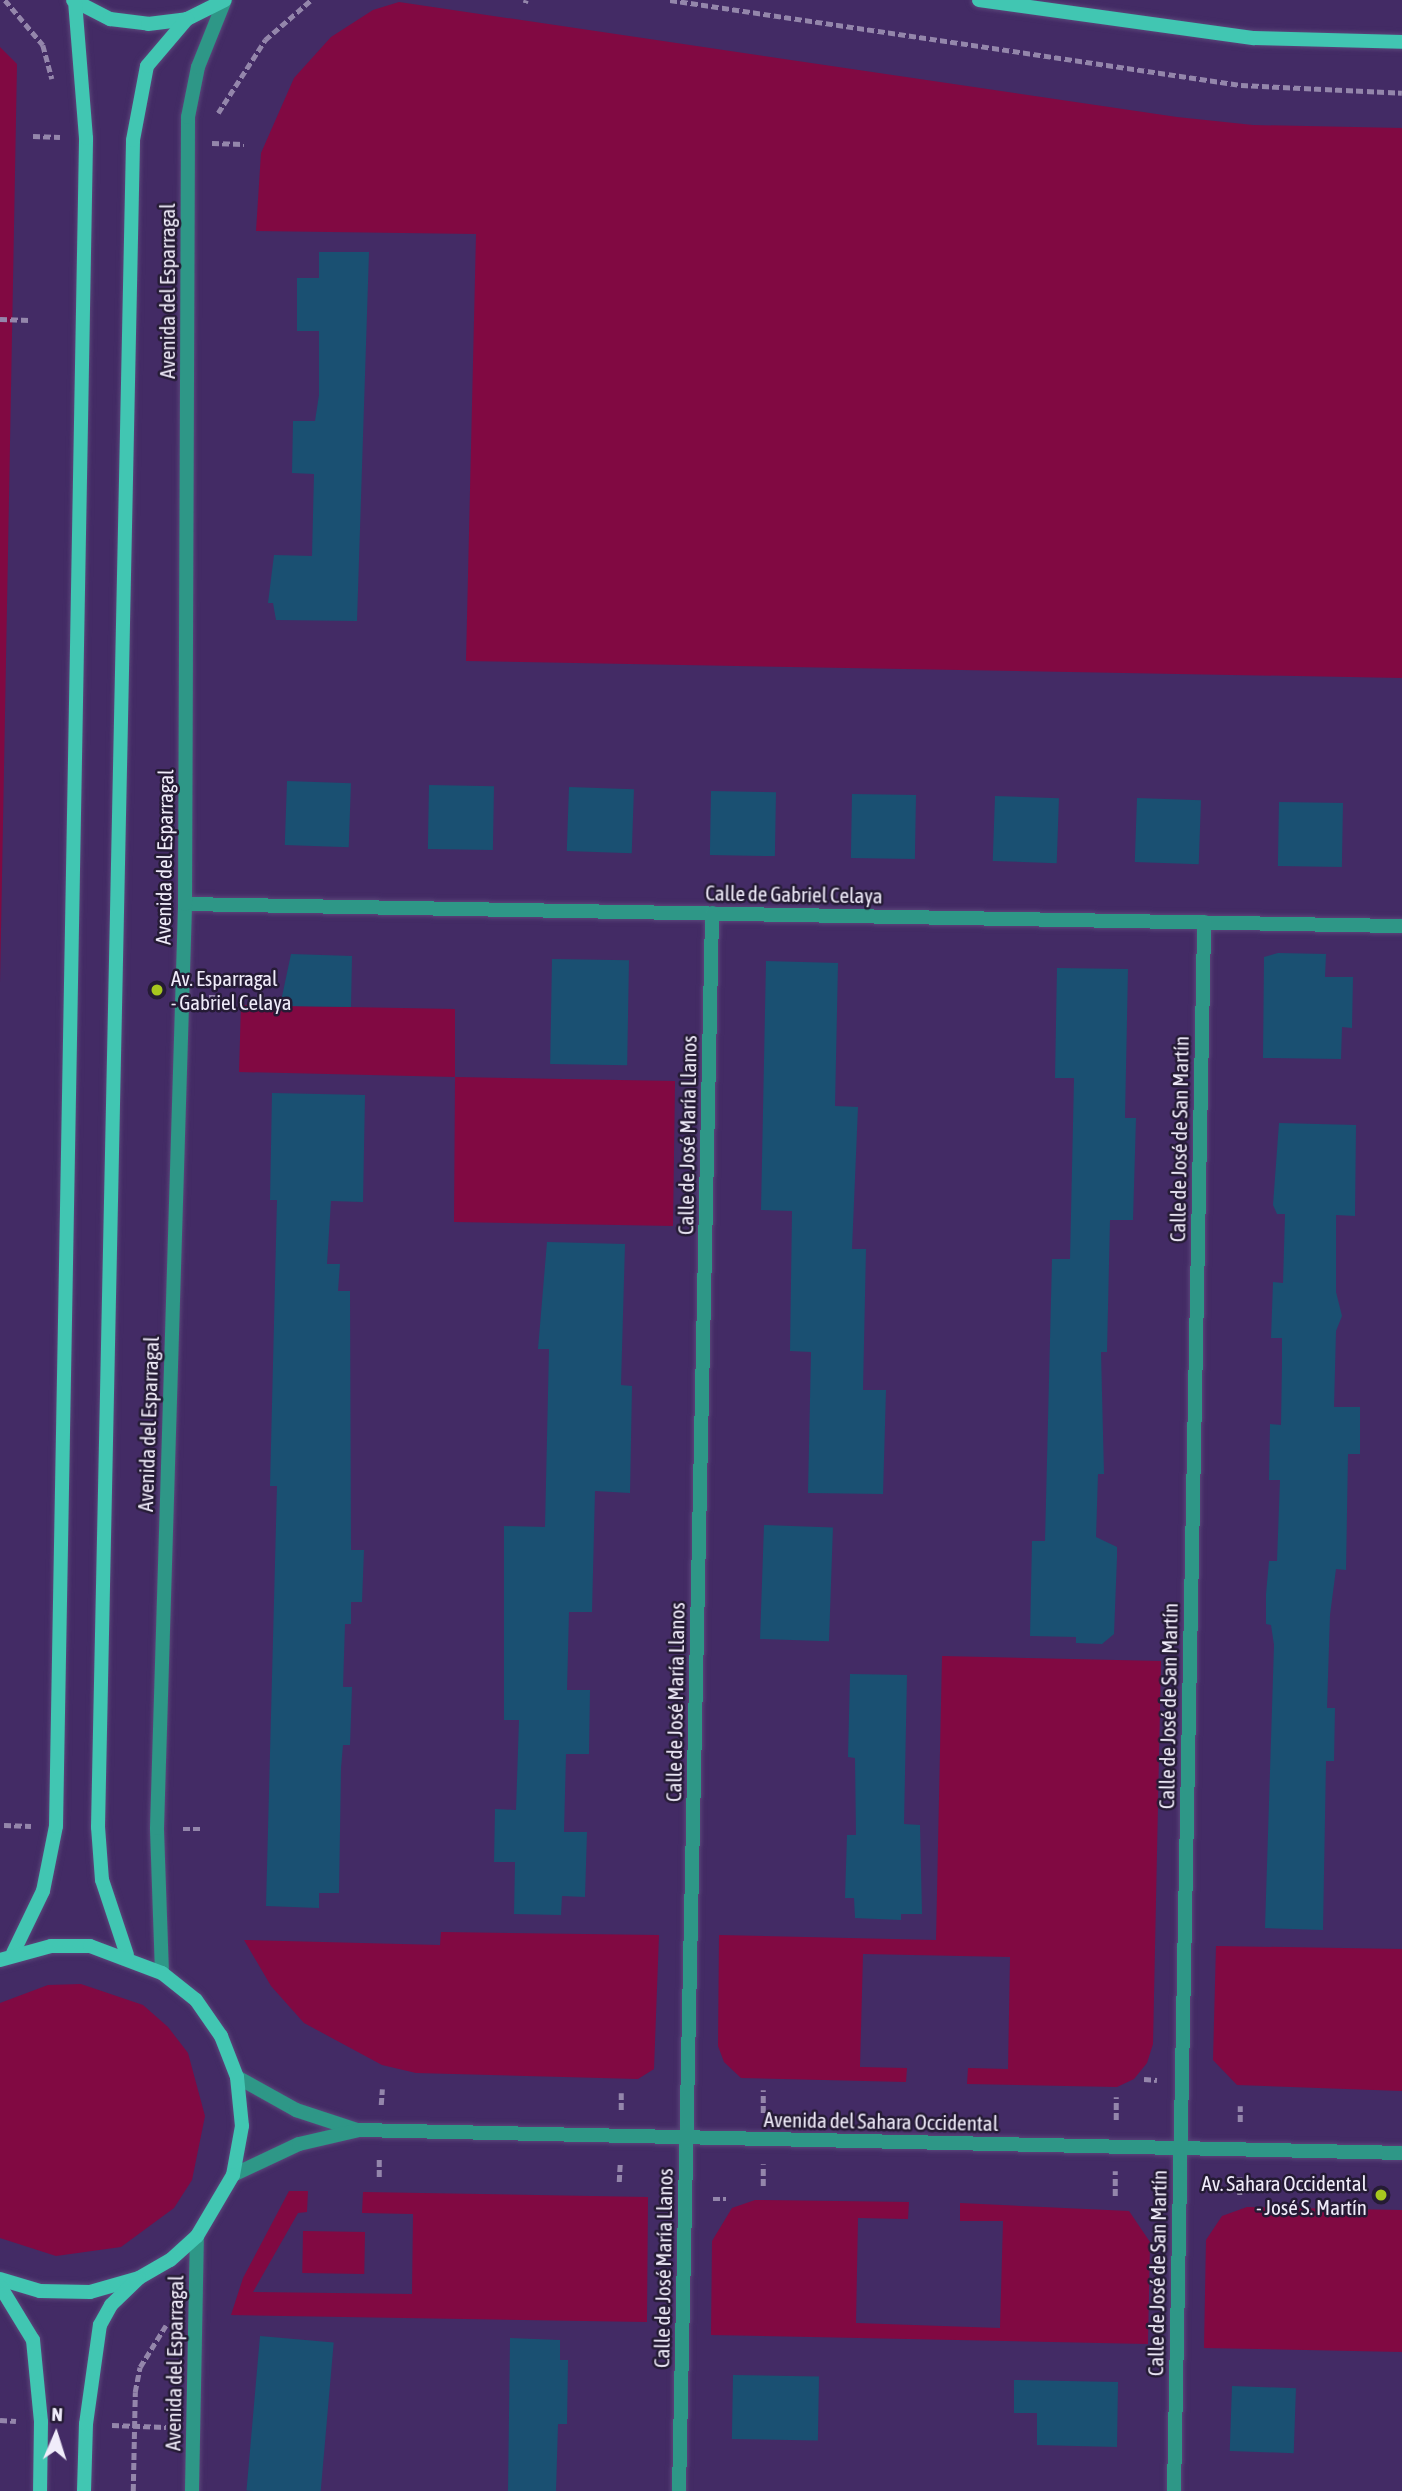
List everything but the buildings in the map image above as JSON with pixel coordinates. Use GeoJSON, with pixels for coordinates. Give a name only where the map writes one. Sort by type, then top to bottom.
{"type":"FeatureCollection","features":[{"type":"Feature","properties":{"kind":"main road"},"geometry":{"type":"LineString","coordinates":[[7,1957],[43,1891],[56,1826],[86,138],[74,1],[128,23],[187,19],[225,0]]}},
{"type":"Feature","properties":{"kind":"main road"},"geometry":{"type":"LineString","coordinates":[[979,0],[1254,38],[1402,42]]}},
{"type":"Feature","properties":{"kind":"main road","name":"Avenida del Esparragal"},"geometry":{"type":"LineString","coordinates":[[127,1955],[102,1880],[98,1827],[133,140],[147,66],[187,19]]}},
{"type":"Feature","properties":{"kind":"main road"},"geometry":{"type":"LineString","coordinates":[[0,2279],[40,2291],[90,2292],[139,2278],[197,2236],[233,2175],[242,2126],[237,2077],[221,2036],[196,2000],[162,1973],[127,1955],[77,1946],[7,1957]]}},
{"type":"Feature","properties":{"kind":"main road","name":"Avenida del Esparragal"},"geometry":{"type":"LineString","coordinates":[[84,2491],[86,2424],[100,2325],[111,2305],[139,2278]]}},
{"type":"Feature","properties":{"kind":"main road"},"geometry":{"type":"LineString","coordinates":[[0,2286],[33,2340],[41,2422],[40,2491]]}},
{"type":"Feature","properties":{"kind":"street","name":"Avenida del Esparragal"},"geometry":{"type":"LineString","coordinates":[[162,1973],[157,1828],[185,904],[188,117],[198,67],[225,0]]}},
{"type":"Feature","properties":{"kind":"street","name":"Calle de Gabriel Celaya"},"geometry":{"type":"LineString","coordinates":[[185,904],[1402,926]]}},
{"type":"Feature","properties":{"kind":"street","name":"Calle de José María Llanos"},"geometry":{"type":"LineString","coordinates":[[679,2491],[712,913]]}},
{"type":"Feature","properties":{"kind":"street","name":"Calle de José de San Martín"},"geometry":{"type":"LineString","coordinates":[[1174,2491],[1205,922]]}},
{"type":"Feature","properties":{"kind":"street","name":"Avenida del Sahara Occidental"},"geometry":{"type":"LineString","coordinates":[[237,2077],[296,2110],[359,2130]]}},
{"type":"Feature","properties":{"kind":"street","name":"Avenida del Sahara Occidental"},"geometry":{"type":"LineString","coordinates":[[233,2175],[299,2144],[359,2130],[1402,2153]]}},
{"type":"Feature","properties":{"kind":"street","name":"Avenida del Esparragal"},"geometry":{"type":"LineString","coordinates":[[192,2491],[197,2236]]}},
{"type":"Feature","properties":{"kind":"path"},"geometry":{"type":"LineString","coordinates":[[216,117],[265,40],[312,0]]}},
{"type":"Feature","properties":{"kind":"path"},"geometry":{"type":"LineString","coordinates":[[670,0],[1241,85],[1402,93]]}},
{"type":"Feature","properties":{"kind":"path"},"geometry":{"type":"LineString","coordinates":[[0,319],[30,320]]}},
{"type":"Feature","properties":{"kind":"path"},"geometry":{"type":"LineString","coordinates":[[132,2491],[135,2392],[140,2367],[166,2325]]}},
{"type":"Feature","properties":{"kind":"shaded area"},"geometry":{"type":"Polygon","coordinates":[[[399,2],[1177,117],[1253,125],[1402,128],[1402,678],[466,661],[476,234],[256,231],[261,153],[294,78],[331,37],[373,10],[399,2]]]}},
{"type":"Feature","properties":{"kind":"shaded area"},"geometry":{"type":"Polygon","coordinates":[[[0,47],[17,64],[0,984],[0,47]]]}},
{"type":"Feature","properties":{"kind":"shaded area"},"geometry":{"type":"Polygon","coordinates":[[[241,1005],[455,1009],[455,1077],[239,1072],[241,1005]]]}},
{"type":"Feature","properties":{"kind":"shaded area"},"geometry":{"type":"Polygon","coordinates":[[[455,1077],[675,1081],[673,1226],[454,1222],[455,1077]]]}},
{"type":"Feature","properties":{"kind":"shaded area"},"geometry":{"type":"Polygon","coordinates":[[[942,1656],[1161,1661],[1153,2044],[1147,2063],[1134,2079],[1117,2087],[967,2084],[968,2068],[1008,2069],[1010,1957],[863,1954],[860,2067],[907,2068],[906,2082],[741,2078],[724,2062],[718,2046],[719,1935],[936,1940],[942,1656]]]}},
{"type":"Feature","properties":{"kind":"shaded area"},"geometry":{"type":"Polygon","coordinates":[[[441,1932],[659,1935],[654,2069],[638,2079],[416,2073],[382,2065],[304,2023],[271,1986],[244,1940],[440,1945],[441,1932]]]}},
{"type":"Feature","properties":{"kind":"shaded area"},"geometry":{"type":"Polygon","coordinates":[[[1216,1946],[1402,1949],[1402,2091],[1237,2085],[1213,2060],[1216,1946]]]}},
{"type":"Feature","properties":{"kind":"shaded area"},"geometry":{"type":"Polygon","coordinates":[[[81,1984],[143,2005],[168,2027],[188,2053],[205,2116],[192,2180],[174,2208],[121,2247],[56,2256],[0,2238],[0,2003],[48,1985],[81,1984]]]}},
{"type":"Feature","properties":{"kind":"shaded area"},"geometry":{"type":"Polygon","coordinates":[[[289,2191],[308,2191],[307,2212],[298,2213],[253,2292],[412,2294],[413,2214],[362,2213],[363,2192],[648,2197],[647,2322],[231,2315],[243,2278],[289,2191]]]}},
{"type":"Feature","properties":{"kind":"shaded area"},"geometry":{"type":"Polygon","coordinates":[[[755,2200],[909,2202],[908,2219],[858,2218],[856,2323],[1000,2328],[1003,2221],[960,2221],[960,2203],[1129,2211],[1150,2242],[1148,2344],[711,2335],[712,2241],[732,2208],[755,2200]]]}},
{"type":"Feature","properties":{"kind":"shaded area"},"geometry":{"type":"Polygon","coordinates":[[[1247,2207],[1402,2210],[1402,2352],[1204,2348],[1206,2240],[1222,2216],[1247,2207]]]}},
{"type":"Feature","properties":{"kind":"shaded area"},"geometry":{"type":"Polygon","coordinates":[[[303,2231],[365,2232],[364,2274],[302,2273],[303,2231]]]}},
{"type":"Feature","properties":{"kind":"place","name":"Av. Esparragal - Gabriel Celaya"},"geometry":{"type":"Point","coordinates":[157,990]}},
{"type":"Feature","properties":{"kind":"place","name":"Av. Sahara Occidental - José S. Martín"},"geometry":{"type":"Point","coordinates":[1381,2195]}}]}
